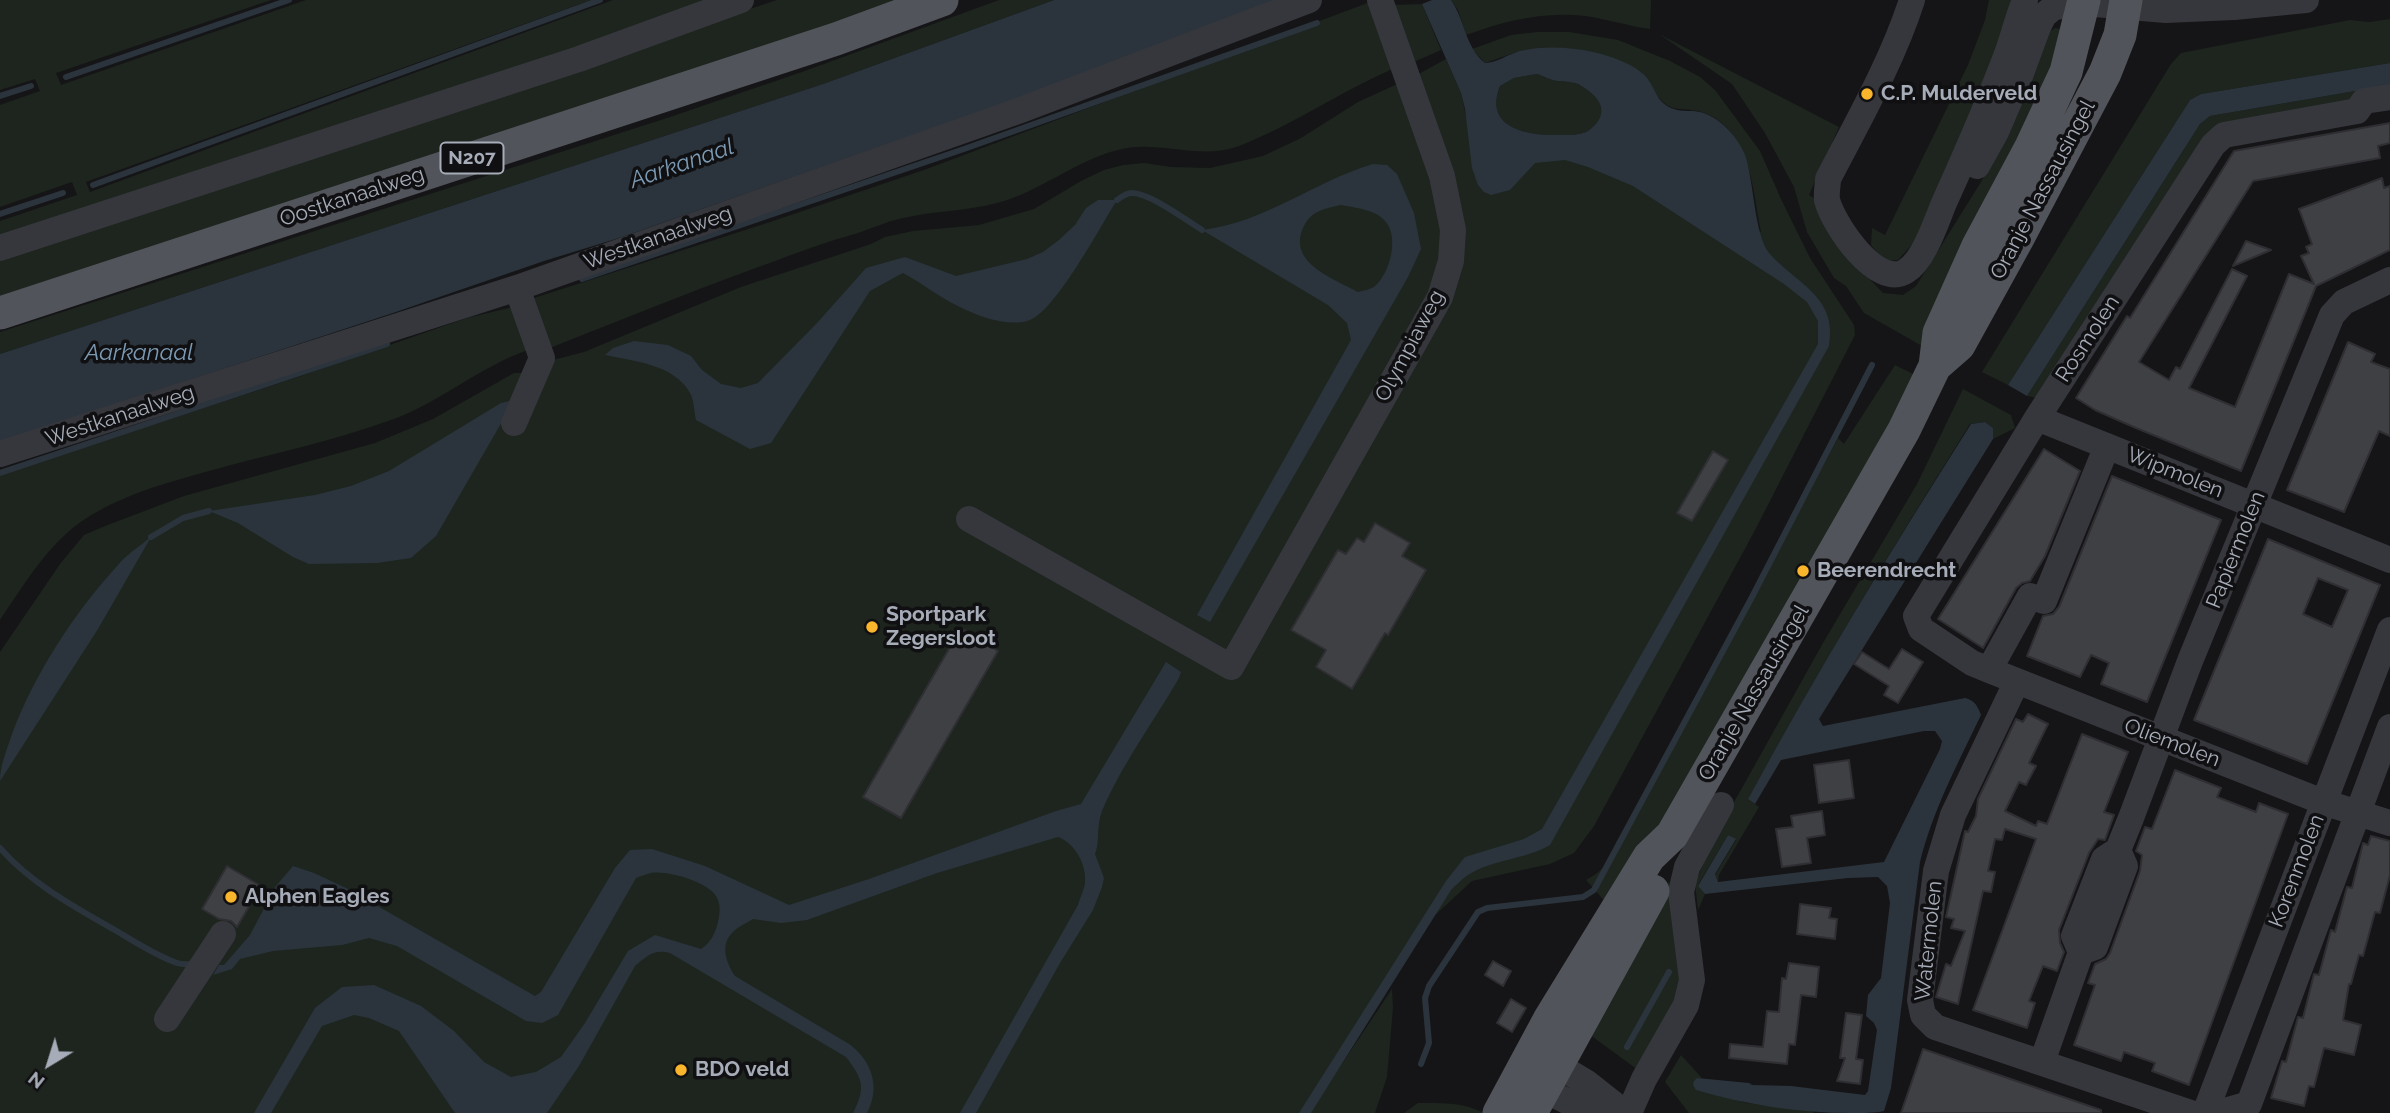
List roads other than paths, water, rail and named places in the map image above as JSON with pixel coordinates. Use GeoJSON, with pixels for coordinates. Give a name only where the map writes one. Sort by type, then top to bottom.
{"type":"FeatureCollection","features":[{"type":"Feature","properties":{"kind":"main road","name":"Oostkanaalweg"},"geometry":{"type":"LineString","coordinates":[[0,313],[836,38],[942,0]]}},
{"type":"Feature","properties":{"kind":"main road","name":"Oranje Nassausingel"},"geometry":{"type":"LineString","coordinates":[[1499,1113],[1539,1084],[1549,1020],[1649,857],[1672,835],[1898,442],[1940,356],[1978,246],[2031,147],[2066,72],[2084,2]]}},
{"type":"Feature","properties":{"kind":"main road","name":"Oranje Nassausingel"},"geometry":{"type":"LineString","coordinates":[[1940,356],[2018,238],[2105,73],[2120,35],[2125,4]]}},
{"type":"Feature","properties":{"kind":"street"},"geometry":{"type":"LineString","coordinates":[[0,248],[579,59],[741,0]]}},
{"type":"Feature","properties":{"kind":"street","name":"Westkanaalweg"},"geometry":{"type":"LineString","coordinates":[[0,454],[517,288],[1018,111],[1309,0]]}},
{"type":"Feature","properties":{"kind":"street","name":"Olympiaweg"},"geometry":{"type":"LineString","coordinates":[[969,519],[1231,667],[1440,297],[1451,261],[1453,230],[1442,176],[1380,0]]}},
{"type":"Feature","properties":{"kind":"street"},"geometry":{"type":"LineString","coordinates":[[1912,0],[1899,35],[1828,179],[1827,199],[1839,225],[1866,261],[1881,272],[1899,275],[1908,271],[1919,258],[1934,227],[1978,126],[2025,0]]}},
{"type":"Feature","properties":{"kind":"street"},"geometry":{"type":"LineString","coordinates":[[1934,227],[1968,182],[1996,132],[2044,15],[2054,7],[2084,2],[2166,10],[2306,0]]}},
{"type":"Feature","properties":{"kind":"street","name":"Rosmolen"},"geometry":{"type":"LineString","coordinates":[[1989,670],[1972,663],[1921,629],[1916,616],[2037,418],[2213,145],[2224,135],[2357,111],[2364,101],[2390,97]]}},
{"type":"Feature","properties":{"kind":"street","name":"Papiermolen"},"geometry":{"type":"LineString","coordinates":[[2042,1062],[2081,952],[2074,936],[2104,859],[2118,850],[2190,661],[2332,315],[2344,302],[2390,280]]}},
{"type":"Feature","properties":{"kind":"street"},"geometry":{"type":"LineString","coordinates":[[514,423],[542,358],[517,288]]}},
{"type":"Feature","properties":{"kind":"street","name":"Wipmolen"},"geometry":{"type":"LineString","coordinates":[[2037,418],[2390,560]]}},
{"type":"Feature","properties":{"kind":"street"},"geometry":{"type":"LineString","coordinates":[[1989,670],[2030,597],[2044,601],[2107,446]]}},
{"type":"Feature","properties":{"kind":"street","name":"Korenmolen"},"geometry":{"type":"LineString","coordinates":[[2205,1113],[2390,631]]}},
{"type":"Feature","properties":{"kind":"street","name":"Oliemolen"},"geometry":{"type":"LineString","coordinates":[[1989,670],[2323,802],[2390,823]]}},
{"type":"Feature","properties":{"kind":"street","name":"Watermolen"},"geometry":{"type":"LineString","coordinates":[[2017,681],[1953,815],[1936,871],[1920,1000],[1923,1015],[1935,1027],[2191,1113]]}},
{"type":"Feature","properties":{"kind":"street","name":"Korenmolen"},"geometry":{"type":"LineString","coordinates":[[2218,1113],[2249,1104],[2390,727]]}},
{"type":"Feature","properties":{"kind":"street"},"geometry":{"type":"LineString","coordinates":[[1539,1084],[1587,1083],[1627,1113],[1686,1005],[1692,979],[1681,892],[1687,867],[1721,805]]}},
{"type":"Feature","properties":{"kind":"street"},"geometry":{"type":"LineString","coordinates":[[167,1019],[211,953]]}},
{"type":"Feature","properties":{"kind":"street"},"geometry":{"type":"LineString","coordinates":[[1539,1084],[1574,1106],[1615,1113]]}},
{"type":"Feature","properties":{"kind":"water","name":"Aarkanaal"},"geometry":{"type":"Polygon","coordinates":[[[1054,0],[1286,0],[1147,53],[619,238],[0,442],[0,354],[823,84],[1054,0]]]}},
{"type":"Feature","properties":{"kind":"water"},"geometry":{"type":"Polygon","coordinates":[[[1432,0],[1451,0],[1473,49],[1485,63],[1533,49],[1591,51],[1618,59],[1641,72],[1659,98],[1669,107],[1700,112],[1721,123],[1738,141],[1745,155],[1764,244],[1769,253],[1821,303],[1830,329],[1829,346],[1550,845],[1478,870],[1451,890],[1311,1113],[1299,1113],[1446,881],[1465,857],[1524,839],[1542,829],[1818,344],[1818,321],[1807,302],[1784,284],[1633,186],[1565,160],[1535,163],[1510,190],[1491,195],[1484,192],[1478,185],[1472,168],[1461,93],[1422,4],[1432,0]],[[1537,74],[1514,78],[1500,86],[1496,100],[1497,111],[1509,125],[1542,135],[1570,135],[1586,132],[1597,123],[1601,115],[1600,104],[1588,90],[1575,83],[1537,74]]]}},
{"type":"Feature","properties":{"kind":"water"},"geometry":{"type":"Polygon","coordinates":[[[2390,63],[2390,85],[2210,116],[2200,124],[2027,396],[2008,385],[2190,100],[2201,94],[2390,63]]]}},
{"type":"Feature","properties":{"kind":"water"},"geometry":{"type":"Polygon","coordinates":[[[1373,164],[1387,165],[1397,174],[1414,213],[1421,249],[1408,277],[1210,622],[1197,615],[1351,340],[1347,323],[1328,305],[1202,230],[1225,226],[1268,211],[1352,171],[1373,164]],[[1341,205],[1325,209],[1307,221],[1300,239],[1301,250],[1314,267],[1358,292],[1374,287],[1380,281],[1391,256],[1392,237],[1382,218],[1359,208],[1341,205]]]}},
{"type":"Feature","properties":{"kind":"water"},"geometry":{"type":"Polygon","coordinates":[[[1098,200],[1117,200],[1064,285],[1041,313],[1030,320],[1003,322],[974,314],[903,273],[870,291],[771,443],[750,449],[696,420],[690,393],[674,376],[652,365],[605,355],[613,348],[634,341],[668,345],[691,356],[702,370],[721,384],[741,388],[758,383],[866,268],[905,257],[956,276],[1027,259],[1043,252],[1059,240],[1075,225],[1086,208],[1098,200]]]}},
{"type":"Feature","properties":{"kind":"water"},"geometry":{"type":"Polygon","coordinates":[[[514,401],[436,536],[411,558],[377,563],[309,564],[238,523],[209,511],[315,495],[351,486],[389,471],[501,403],[514,401]]]}},
{"type":"Feature","properties":{"kind":"water"},"geometry":{"type":"Polygon","coordinates":[[[1985,422],[1993,428],[1993,439],[1819,719],[1823,726],[1965,698],[1974,702],[1981,715],[1939,805],[1920,862],[1891,1088],[1884,1111],[1832,1113],[1793,1110],[1734,1100],[1696,1090],[1693,1085],[1697,1078],[1865,1095],[1868,1091],[1877,1030],[1866,1016],[1868,995],[1881,978],[1890,903],[1887,886],[1878,877],[1705,894],[1698,886],[1728,835],[1736,839],[1715,874],[1718,882],[1884,862],[1940,749],[1942,741],[1935,731],[1781,760],[1755,804],[1748,799],[1828,657],[1942,470],[1971,424],[1985,422]]]}},
{"type":"Feature","properties":{"kind":"water"},"geometry":{"type":"Polygon","coordinates":[[[151,537],[98,629],[0,781],[12,734],[44,666],[86,603],[125,557],[151,537]]]}},
{"type":"Feature","properties":{"kind":"water"},"geometry":{"type":"Polygon","coordinates":[[[1166,662],[1181,672],[1179,678],[1119,777],[1100,817],[1095,854],[1104,878],[1093,910],[1060,963],[976,1113],[960,1113],[1078,905],[1084,888],[1084,869],[1079,856],[1070,844],[1058,837],[937,873],[807,920],[781,923],[753,919],[737,928],[729,937],[725,948],[729,966],[735,976],[849,1044],[863,1058],[874,1084],[867,1113],[853,1113],[860,1097],[861,1084],[846,1057],[670,953],[659,952],[647,956],[635,966],[579,1066],[547,1113],[455,1113],[399,1031],[369,1018],[354,1015],[322,1026],[271,1113],[254,1113],[315,1008],[342,987],[374,985],[421,1006],[454,1031],[484,1062],[511,1077],[536,1072],[561,1057],[585,1023],[628,951],[655,935],[701,949],[712,937],[719,915],[716,896],[705,886],[676,875],[649,873],[636,878],[558,1015],[542,1023],[526,1021],[397,946],[369,938],[342,945],[273,951],[240,959],[232,969],[213,975],[219,965],[224,965],[250,935],[276,886],[293,866],[346,888],[535,996],[541,992],[615,868],[630,850],[652,849],[705,866],[789,905],[1081,804],[1166,662]]]}},
{"type":"Feature","properties":{"kind":"waterway"},"geometry":{"type":"LineString","coordinates":[[66,77],[289,0]]}},
{"type":"Feature","properties":{"kind":"waterway"},"geometry":{"type":"LineString","coordinates":[[93,185],[600,0]]}},
{"type":"Feature","properties":{"kind":"waterway"},"geometry":{"type":"LineString","coordinates":[[582,279],[964,149],[1317,23]]}},
{"type":"Feature","properties":{"kind":"waterway"},"geometry":{"type":"LineString","coordinates":[[0,96],[31,86]]}},
{"type":"Feature","properties":{"kind":"waterway"},"geometry":{"type":"LineString","coordinates":[[0,214],[63,193]]}},
{"type":"Feature","properties":{"kind":"waterway"},"geometry":{"type":"LineString","coordinates":[[1117,200],[1124,195],[1140,194],[1202,230]]}},
{"type":"Feature","properties":{"kind":"waterway"},"geometry":{"type":"LineString","coordinates":[[0,473],[387,344]]}},
{"type":"Feature","properties":{"kind":"waterway"},"geometry":{"type":"LineString","coordinates":[[1421,1064],[1429,1043],[1425,998],[1429,986],[1478,912],[1487,908],[1583,897],[1594,890],[1752,597],[1872,365]]}},
{"type":"Feature","properties":{"kind":"waterway"},"geometry":{"type":"LineString","coordinates":[[151,537],[183,518],[209,511]]}},
{"type":"Feature","properties":{"kind":"waterway"},"geometry":{"type":"LineString","coordinates":[[0,848],[26,873],[72,905],[162,957],[179,964],[193,964]]}},
{"type":"Feature","properties":{"kind":"waterway"},"geometry":{"type":"LineString","coordinates":[[1627,1047],[1669,972]]}},
{"type":"Feature","properties":{"kind":"place","name":"C.P. Mulderveld"},"geometry":{"type":"Point","coordinates":[1867,94]}},
{"type":"Feature","properties":{"kind":"place","name":"Beerendrecht"},"geometry":{"type":"Point","coordinates":[1803,571]}},
{"type":"Feature","properties":{"kind":"place","name":"Sportpark Zegersloot"},"geometry":{"type":"Point","coordinates":[872,627]}},
{"type":"Feature","properties":{"kind":"place","name":"Alphen Eagles"},"geometry":{"type":"Point","coordinates":[231,897]}},
{"type":"Feature","properties":{"kind":"place","name":"BDO veld"},"geometry":{"type":"Point","coordinates":[681,1070]}}]}
